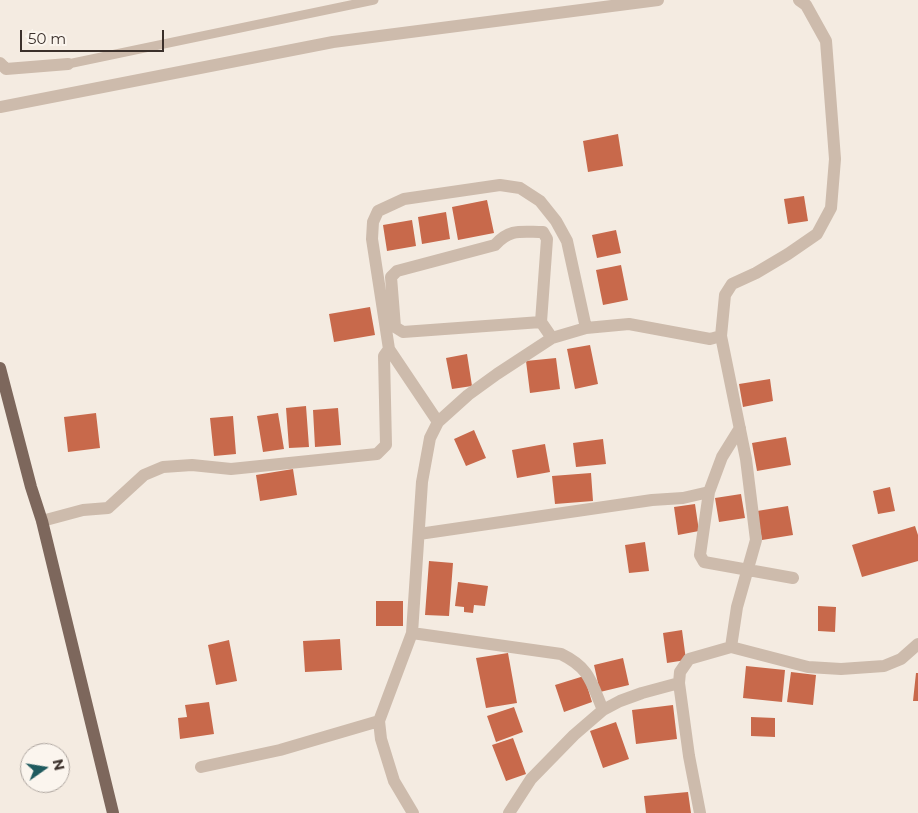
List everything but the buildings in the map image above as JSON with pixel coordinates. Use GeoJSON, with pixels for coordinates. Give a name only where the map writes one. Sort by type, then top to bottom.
{"type":"FeatureCollection","features":[{"type":"Feature","properties":{"kind":"main road"},"geometry":{"type":"LineString","coordinates":[[0,368],[31,487],[42,521],[113,813]]}},
{"type":"Feature","properties":{"kind":"street"},"geometry":{"type":"LineString","coordinates":[[0,107],[333,42],[658,0]]}},
{"type":"Feature","properties":{"kind":"street"},"geometry":{"type":"LineString","coordinates":[[731,647],[737,607],[756,540],[746,459],[721,336],[725,295],[732,284],[756,273],[817,234],[831,208],[835,159],[826,41],[806,5],[799,0]]}},
{"type":"Feature","properties":{"kind":"street"},"geometry":{"type":"LineString","coordinates":[[0,63],[6,69],[68,64]]}},
{"type":"Feature","properties":{"kind":"street"},"geometry":{"type":"LineString","coordinates":[[438,422],[389,349],[372,239],[373,222],[378,211],[404,198],[500,185],[520,188],[540,201],[556,221],[567,241],[586,328]]}},
{"type":"Feature","properties":{"kind":"street"},"geometry":{"type":"LineString","coordinates":[[541,322],[403,332],[395,327],[391,276],[397,270],[495,245],[509,233],[544,232],[547,239],[541,322],[552,338]]}},
{"type":"Feature","properties":{"kind":"street"},"geometry":{"type":"LineString","coordinates":[[413,813],[394,781],[381,739],[379,721],[412,633],[422,482],[430,438],[438,422],[468,395],[531,350],[552,338],[586,328],[629,324],[710,339],[721,336]]}},
{"type":"Feature","properties":{"kind":"street"},"geometry":{"type":"LineString","coordinates":[[42,521],[83,510],[108,508],[144,475],[163,467],[192,465],[231,469],[377,454],[386,445],[384,356],[389,349]]}},
{"type":"Feature","properties":{"kind":"street"},"geometry":{"type":"LineString","coordinates":[[740,428],[722,457],[709,492],[700,555],[704,562],[793,578]]}},
{"type":"Feature","properties":{"kind":"street"},"geometry":{"type":"LineString","coordinates":[[419,534],[652,500],[683,498],[709,492]]}},
{"type":"Feature","properties":{"kind":"street"},"geometry":{"type":"LineString","coordinates":[[412,633],[561,654],[581,665],[603,710]]}},
{"type":"Feature","properties":{"kind":"street"},"geometry":{"type":"LineString","coordinates":[[700,813],[689,756],[679,683],[680,672],[689,659],[731,647],[808,668],[841,669],[884,666],[901,659],[918,644]]}},
{"type":"Feature","properties":{"kind":"street"},"geometry":{"type":"LineString","coordinates":[[510,813],[531,779],[574,735],[603,710],[642,693],[679,683]]}},
{"type":"Feature","properties":{"kind":"street"},"geometry":{"type":"LineString","coordinates":[[201,767],[280,750],[379,721]]}},
{"type":"Feature","properties":{"kind":"lane"},"geometry":{"type":"LineString","coordinates":[[68,64],[374,0]]}}]}
